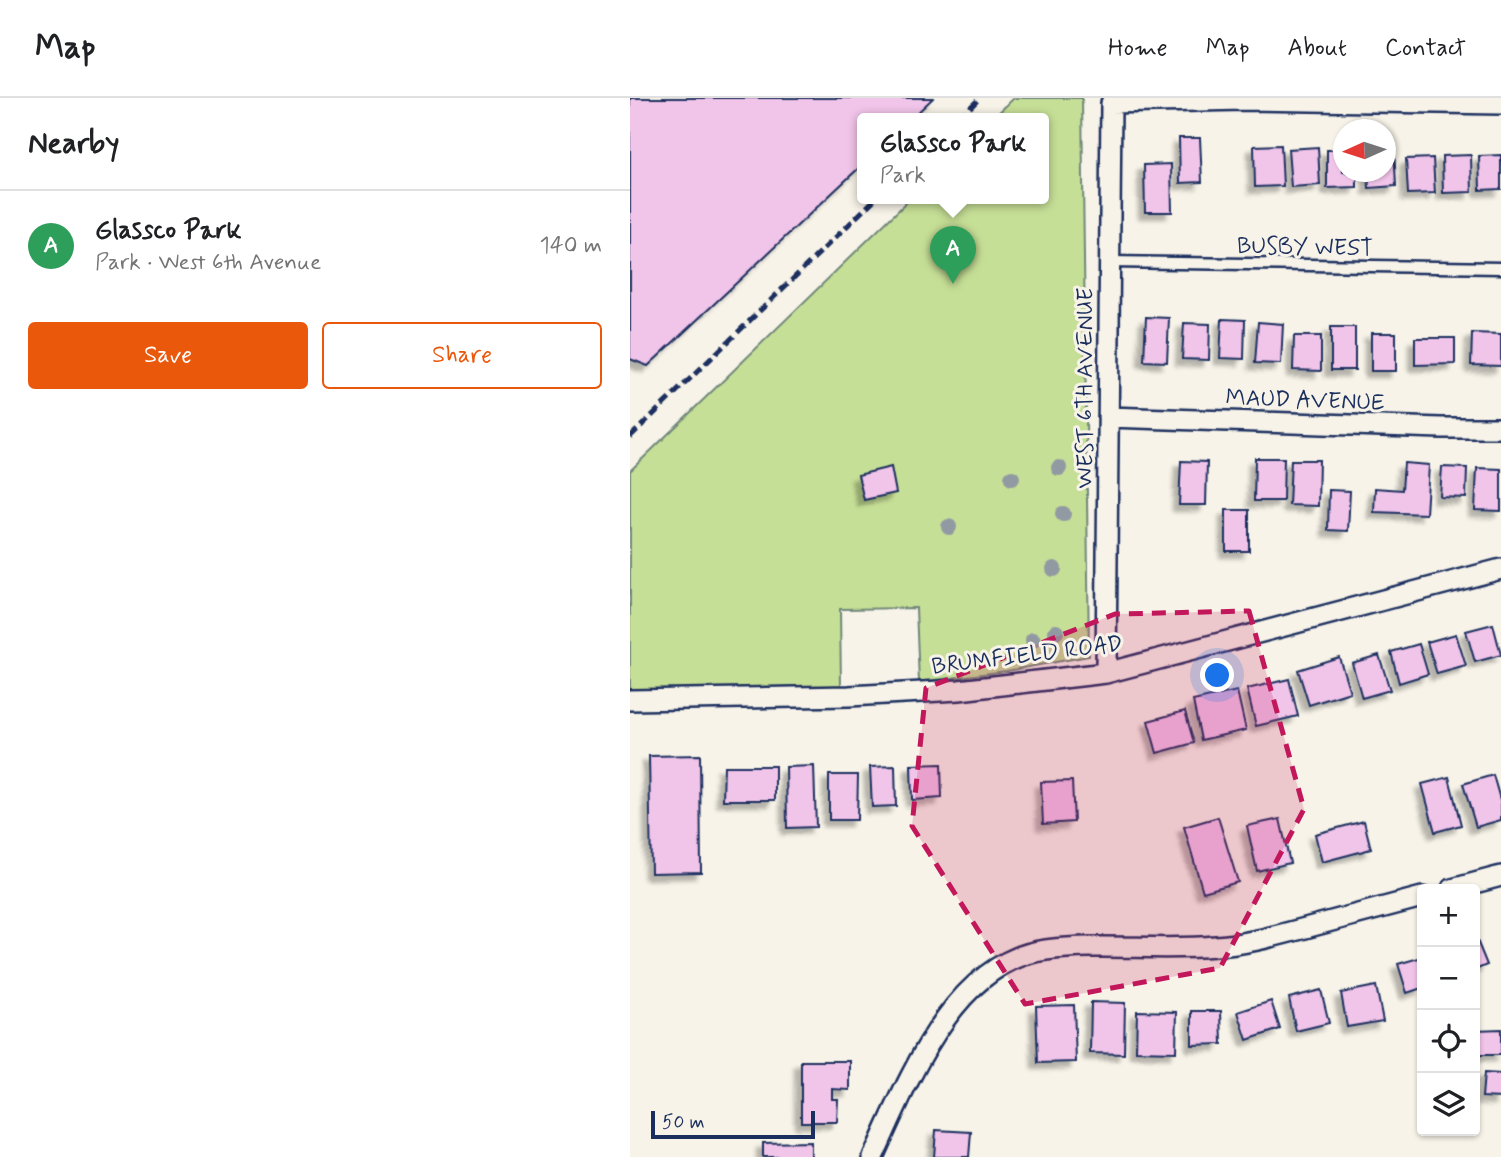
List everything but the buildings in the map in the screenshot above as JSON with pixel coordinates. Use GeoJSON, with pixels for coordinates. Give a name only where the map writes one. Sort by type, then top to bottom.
{"type":"FeatureCollection","features":[{"type":"Feature","properties":{"kind":"street"},"geometry":{"type":"LineString","coordinates":[[1111,100],[1501,104]]}},
{"type":"Feature","properties":{"kind":"street","name":"WEST 6TH AVENUE"},"geometry":{"type":"LineString","coordinates":[[1106,673],[1111,100]]}},
{"type":"Feature","properties":{"kind":"street","name":"MAUD AVENUE"},"geometry":{"type":"LineString","coordinates":[[1108,417],[1501,428]]}},
{"type":"Feature","properties":{"kind":"street","name":"BRUMFIELD ROAD"},"geometry":{"type":"LineString","coordinates":[[630,699],[849,696],[959,690],[1106,673],[1501,569]]}},
{"type":"Feature","properties":{"kind":"street"},"geometry":{"type":"LineString","coordinates":[[1471,884],[1501,876]]}},
{"type":"Feature","properties":{"kind":"street"},"geometry":{"type":"LineString","coordinates":[[873,1157],[914,1071],[942,1023],[964,996],[989,972],[1043,950],[1178,948],[1258,942],[1417,898]]}},
{"type":"Feature","properties":{"kind":"lane","name":"BUSBY WEST"},"geometry":{"type":"LineString","coordinates":[[1109,262],[1501,268]]}},
{"type":"Feature","properties":{"kind":"highlighted area"},"geometry":{"type":"Polygon","coordinates":[[[1249,611],[1304,809],[1220,968],[1025,1004],[912,826],[926,688],[1115,614],[1249,611]]]}},
{"type":"Feature","properties":{"kind":"green space"},"geometry":{"type":"Polygon","coordinates":[[[1014,98],[1082,98],[1089,656],[1007,671],[919,682],[916,608],[840,609],[841,688],[630,692],[630,471],[905,204],[1049,204],[1049,113],[998,113],[1014,98]]]}},
{"type":"Feature","properties":{"kind":"railway"},"geometry":{"type":"LineString","coordinates":[[964,113],[980,98]]}},
{"type":"Feature","properties":{"kind":"railway"},"geometry":{"type":"LineString","coordinates":[[630,437],[870,204]]}},
{"type":"Feature","properties":{"kind":"place","name":"Glassco Park"},"geometry":{"type":"Point","coordinates":[953,284]}}]}
